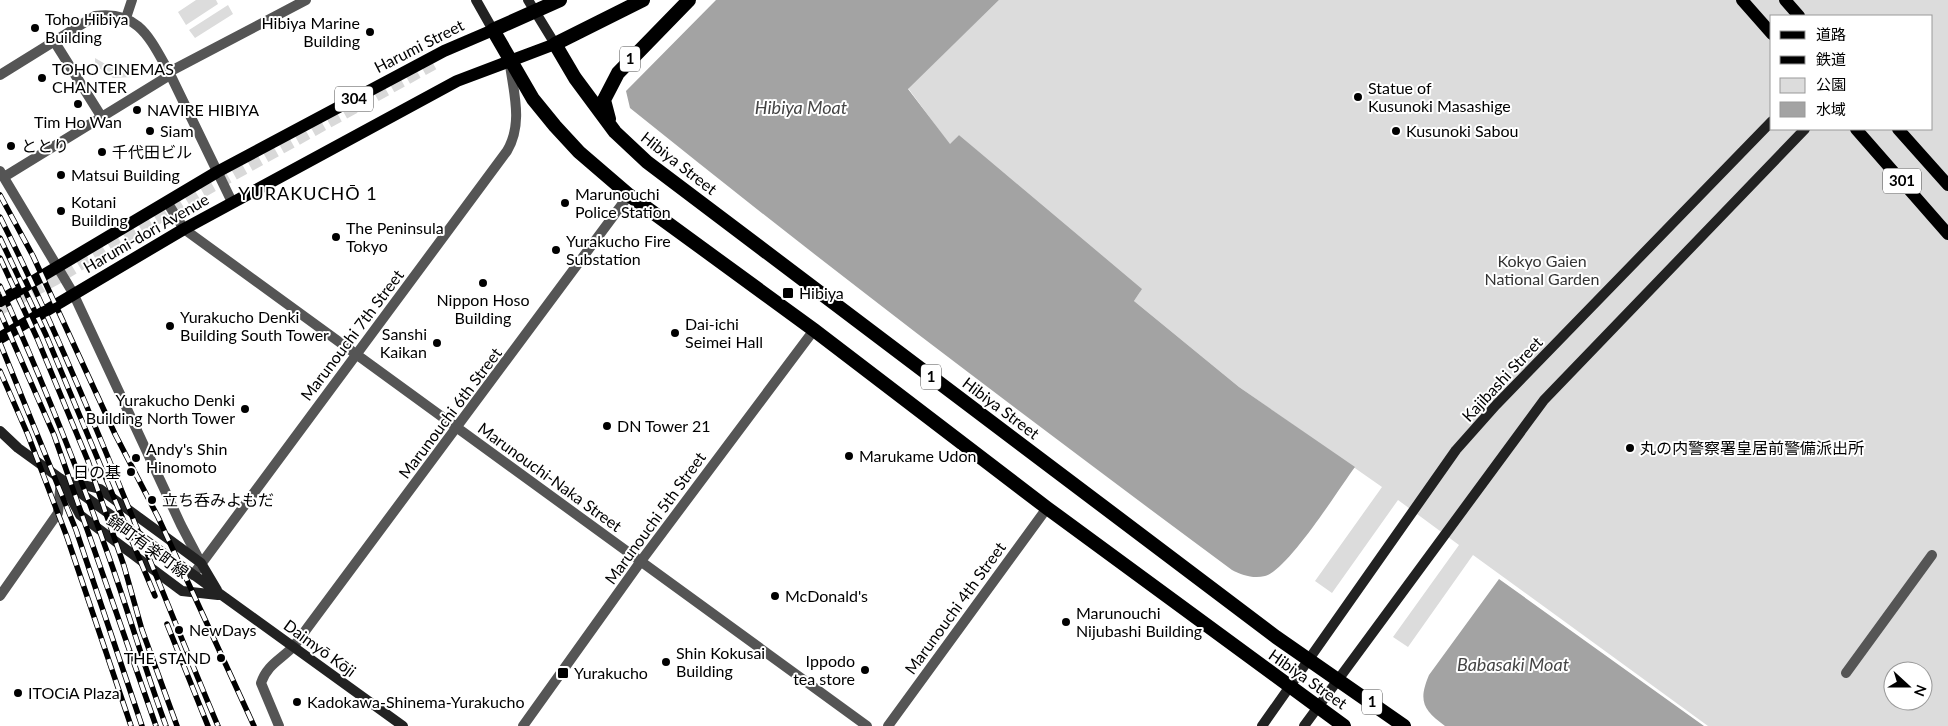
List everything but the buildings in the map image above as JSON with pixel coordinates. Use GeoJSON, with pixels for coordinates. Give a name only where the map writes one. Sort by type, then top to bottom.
{"type":"FeatureCollection","features":[{"type":"Feature","properties":{"kind":"highway","name":"Harumi Street"},"geometry":{"type":"LineString","coordinates":[[493,30],[532,6],[560,0]]}},
{"type":"Feature","properties":{"kind":"highway"},"geometry":{"type":"LineString","coordinates":[[554,44],[642,0]]}},
{"type":"Feature","properties":{"kind":"highway","name":"1"},"geometry":{"type":"LineString","coordinates":[[615,132],[607,115],[604,100],[618,73],[689,0]]}},
{"type":"Feature","properties":{"kind":"highway","name":"1"},"geometry":{"type":"LineString","coordinates":[[493,30],[510,60]]}},
{"type":"Feature","properties":{"kind":"highway","name":"Hibiya Street"},"geometry":{"type":"LineString","coordinates":[[554,44],[575,78],[615,132],[662,173],[1262,626],[1339,678],[1404,726]]}},
{"type":"Feature","properties":{"kind":"highway","name":"Hibiya Street"},"geometry":{"type":"LineString","coordinates":[[510,60],[533,99],[555,126],[579,152],[629,195],[814,330],[1046,508],[1344,726]]}},
{"type":"Feature","properties":{"kind":"main road"},"geometry":{"type":"LineString","coordinates":[[476,0],[493,30]]}},
{"type":"Feature","properties":{"kind":"main road"},"geometry":{"type":"LineString","coordinates":[[1742,0],[1770,32]]}},
{"type":"Feature","properties":{"kind":"main road"},"geometry":{"type":"LineString","coordinates":[[1785,0],[1798,15]]}},
{"type":"Feature","properties":{"kind":"main road","name":"Hibiya Street"},"geometry":{"type":"LineString","coordinates":[[532,6],[554,44]]}},
{"type":"Feature","properties":{"kind":"main road","name":"Harumi Street"},"geometry":{"type":"LineString","coordinates":[[217,172],[444,51],[493,30]]}},
{"type":"Feature","properties":{"kind":"main road","name":"304"},"geometry":{"type":"LineString","coordinates":[[232,202],[457,81],[554,44]]}},
{"type":"Feature","properties":{"kind":"main road","name":"Kajibashi Street"},"geometry":{"type":"LineString","coordinates":[[1262,726],[1456,450],[1496,405],[1770,122]]}},
{"type":"Feature","properties":{"kind":"main road"},"geometry":{"type":"LineString","coordinates":[[1304,726],[1544,400],[1804,130]]}},
{"type":"Feature","properties":{"kind":"main road","name":"301"},"geometry":{"type":"LineString","coordinates":[[1857,130],[1948,234]]}},
{"type":"Feature","properties":{"kind":"main road","name":"301"},"geometry":{"type":"LineString","coordinates":[[1899,130],[1948,185]]}},
{"type":"Feature","properties":{"kind":"main road","name":"Harumi-dori Avenue"},"geometry":{"type":"LineString","coordinates":[[0,301],[217,172]]}},
{"type":"Feature","properties":{"kind":"main road","name":"Harumi-dori Avenue"},"geometry":{"type":"LineString","coordinates":[[0,338],[232,202]]}},
{"type":"Feature","properties":{"kind":"main road","name":"Daimyō Kōji"},"geometry":{"type":"LineString","coordinates":[[0,432],[61,480],[403,726]]}},
{"type":"Feature","properties":{"kind":"main road","name":"錦町有楽町線"},"geometry":{"type":"LineString","coordinates":[[61,480],[100,489],[201,563],[220,595]]}},
{"type":"Feature","properties":{"kind":"main road","name":"錦町有楽町線"},"geometry":{"type":"LineString","coordinates":[[61,480],[80,515],[182,591],[220,595]]}},
{"type":"Feature","properties":{"kind":"street"},"geometry":{"type":"LineString","coordinates":[[126,18],[132,0]]}},
{"type":"Feature","properties":{"kind":"street"},"geometry":{"type":"LineString","coordinates":[[201,563],[181,525],[73,294],[2,174],[170,73],[306,0]]}},
{"type":"Feature","properties":{"kind":"street"},"geometry":{"type":"LineString","coordinates":[[0,75],[95,16],[107,15],[126,18],[140,27],[149,38],[170,73],[232,202]]}},
{"type":"Feature","properties":{"kind":"street"},"geometry":{"type":"LineString","coordinates":[[54,41],[101,116]]}},
{"type":"Feature","properties":{"kind":"street","name":"Marunouchi 7th Street"},"geometry":{"type":"LineString","coordinates":[[193,575],[514,139],[516,108],[510,60]]}},
{"type":"Feature","properties":{"kind":"street","name":"Marunouchi 6th Street"},"geometry":{"type":"LineString","coordinates":[[279,726],[261,683],[272,664],[292,647],[629,195]]}},
{"type":"Feature","properties":{"kind":"street"},"geometry":{"type":"LineString","coordinates":[[167,202],[184,229]]}},
{"type":"Feature","properties":{"kind":"street","name":"Marunouchi-Naka Street"},"geometry":{"type":"LineString","coordinates":[[184,229],[866,726]]}},
{"type":"Feature","properties":{"kind":"street","name":"Marunouchi 5th Street"},"geometry":{"type":"LineString","coordinates":[[523,726],[641,562],[814,330]]}},
{"type":"Feature","properties":{"kind":"street"},"geometry":{"type":"LineString","coordinates":[[0,596],[58,513],[61,480]]}},
{"type":"Feature","properties":{"kind":"street","name":"Marunouchi 4th Street"},"geometry":{"type":"LineString","coordinates":[[888,726],[1046,508]]}},
{"type":"Feature","properties":{"kind":"street"},"geometry":{"type":"LineString","coordinates":[[1846,673],[1932,555]]}},
{"type":"Feature","properties":{"kind":"green space"},"geometry":{"type":"Polygon","coordinates":[[[196,0],[216,0],[218,4],[186,25],[178,12],[196,0]]]}},
{"type":"Feature","properties":{"kind":"green space","name":"Kokyo Gaien National Garden"},"geometry":{"type":"Polygon","coordinates":[[[999,0],[1948,0],[1948,726],[1708,726],[1473,555],[1408,647],[1393,637],[1459,545],[1398,500],[1332,593],[1315,581],[1382,487],[1239,387],[1134,301],[1140,292],[959,135],[950,145],[908,88],[999,0]]]}},
{"type":"Feature","properties":{"kind":"green space"},"geometry":{"type":"Polygon","coordinates":[[[228,5],[233,14],[195,38],[189,30],[228,5]]]}},
{"type":"Feature","properties":{"kind":"green space"},"geometry":{"type":"Polygon","coordinates":[[[95,58],[114,69],[129,70],[133,77],[113,78],[95,65],[95,58]]]}},
{"type":"Feature","properties":{"kind":"water","name":"Hibiya Moat"},"geometry":{"type":"Polygon","coordinates":[[[716,0],[999,0],[908,89],[950,144],[959,135],[1142,289],[1134,301],[1239,387],[1355,467],[1299,545],[1275,571],[1265,576],[1256,577],[1232,570],[928,342],[630,108],[626,91],[716,0]]]}},
{"type":"Feature","properties":{"kind":"water","name":"Babasaki Moat"},"geometry":{"type":"Polygon","coordinates":[[[1499,579],[1704,726],[1445,726],[1427,710],[1423,698],[1429,675],[1499,579]]]}},
{"type":"Feature","properties":{"kind":"tunnel"},"geometry":{"type":"LineString","coordinates":[[0,309],[54,280],[200,193],[435,63]]}},
{"type":"Feature","properties":{"kind":"railway"},"geometry":{"type":"LineString","coordinates":[[0,195],[33,256],[115,434],[158,517],[254,726]]}},
{"type":"Feature","properties":{"kind":"railway"},"geometry":{"type":"LineString","coordinates":[[0,217],[59,342],[218,726]]}},
{"type":"Feature","properties":{"kind":"railway"},"geometry":{"type":"LineString","coordinates":[[0,238],[46,335],[155,596]]}},
{"type":"Feature","properties":{"kind":"railway"},"geometry":{"type":"LineString","coordinates":[[0,258],[37,338],[88,461],[124,566],[142,630],[177,726]]}},
{"type":"Feature","properties":{"kind":"railway"},"geometry":{"type":"LineString","coordinates":[[0,286],[42,382],[81,480],[166,726]]}},
{"type":"Feature","properties":{"kind":"railway"},"geometry":{"type":"LineString","coordinates":[[0,312],[54,435],[156,726]]}},
{"type":"Feature","properties":{"kind":"railway"},"geometry":{"type":"LineString","coordinates":[[0,343],[76,530],[142,726]]}},
{"type":"Feature","properties":{"kind":"railway"},"geometry":{"type":"LineString","coordinates":[[0,371],[28,435],[67,537],[131,726]]}},
{"type":"Feature","properties":{"kind":"railway"},"geometry":{"type":"LineString","coordinates":[[167,624],[208,726]]}},
{"type":"Feature","properties":{"kind":"place","name":"Toho Hibiya Building"},"geometry":{"type":"Point","coordinates":[35,28]}},
{"type":"Feature","properties":{"kind":"place","name":"Hibiya Marine Building"},"geometry":{"type":"Point","coordinates":[370,32]}},
{"type":"Feature","properties":{"kind":"place","name":"TOHO CINEMAS CHANTER"},"geometry":{"type":"Point","coordinates":[42,78]}},
{"type":"Feature","properties":{"kind":"place","name":"Statue of Kusunoki Masashige"},"geometry":{"type":"Point","coordinates":[1358,97]}},
{"type":"Feature","properties":{"kind":"place","name":"Tim Ho Wan"},"geometry":{"type":"Point","coordinates":[78,104]}},
{"type":"Feature","properties":{"kind":"place","name":"NAVIRE HIBIYA"},"geometry":{"type":"Point","coordinates":[137,110]}},
{"type":"Feature","properties":{"kind":"place","name":"Siam"},"geometry":{"type":"Point","coordinates":[150,131]}},
{"type":"Feature","properties":{"kind":"place","name":"Kusunoki Sabou"},"geometry":{"type":"Point","coordinates":[1396,131]}},
{"type":"Feature","properties":{"kind":"place","name":"ととり"},"geometry":{"type":"Point","coordinates":[11,146]}},
{"type":"Feature","properties":{"kind":"place","name":"千代田ビル"},"geometry":{"type":"Point","coordinates":[102,152]}},
{"type":"Feature","properties":{"kind":"place","name":"Matsui Building"},"geometry":{"type":"Point","coordinates":[61,175]}},
{"type":"Feature","properties":{"kind":"place","name":"Marunouchi Police Station"},"geometry":{"type":"Point","coordinates":[565,203]}},
{"type":"Feature","properties":{"kind":"place","name":"Kotani Building"},"geometry":{"type":"Point","coordinates":[61,211]}},
{"type":"Feature","properties":{"kind":"place","name":"The Peninsula Tokyo"},"geometry":{"type":"Point","coordinates":[336,237]}},
{"type":"Feature","properties":{"kind":"place","name":"Yurakucho Fire Substation"},"geometry":{"type":"Point","coordinates":[556,250]}},
{"type":"Feature","properties":{"kind":"place","name":"Nippon Hoso Building"},"geometry":{"type":"Point","coordinates":[483,283]}},
{"type":"Feature","properties":{"kind":"place","name":"Hibiya"},"geometry":{"type":"Point","coordinates":[788,293]}},
{"type":"Feature","properties":{"kind":"place","name":"Yurakucho Denki Building South Tower"},"geometry":{"type":"Point","coordinates":[170,326]}},
{"type":"Feature","properties":{"kind":"place","name":"Dai-ichi Seimei Hall"},"geometry":{"type":"Point","coordinates":[675,333]}},
{"type":"Feature","properties":{"kind":"place","name":"Sanshi Kaikan"},"geometry":{"type":"Point","coordinates":[437,343]}},
{"type":"Feature","properties":{"kind":"place","name":"Yurakucho Denki Building North Tower"},"geometry":{"type":"Point","coordinates":[245,409]}},
{"type":"Feature","properties":{"kind":"place","name":"DN Tower 21"},"geometry":{"type":"Point","coordinates":[607,426]}},
{"type":"Feature","properties":{"kind":"place","name":"丸の内警察署皇居前警備派出所"},"geometry":{"type":"Point","coordinates":[1630,448]}},
{"type":"Feature","properties":{"kind":"place","name":"Marukame Udon"},"geometry":{"type":"Point","coordinates":[849,456]}},
{"type":"Feature","properties":{"kind":"place","name":"Andy's Shin Hinomoto"},"geometry":{"type":"Point","coordinates":[136,458]}},
{"type":"Feature","properties":{"kind":"place","name":"日の基"},"geometry":{"type":"Point","coordinates":[131,472]}},
{"type":"Feature","properties":{"kind":"place","name":"立ち呑みよもだ"},"geometry":{"type":"Point","coordinates":[152,500]}},
{"type":"Feature","properties":{"kind":"place","name":"McDonald's"},"geometry":{"type":"Point","coordinates":[775,596]}},
{"type":"Feature","properties":{"kind":"place","name":"Marunouchi Nijubashi Building"},"geometry":{"type":"Point","coordinates":[1066,622]}},
{"type":"Feature","properties":{"kind":"place","name":"NewDays"},"geometry":{"type":"Point","coordinates":[179,630]}},
{"type":"Feature","properties":{"kind":"place","name":"THE STAND"},"geometry":{"type":"Point","coordinates":[221,658]}},
{"type":"Feature","properties":{"kind":"place","name":"Shin Kokusai Building"},"geometry":{"type":"Point","coordinates":[666,662]}},
{"type":"Feature","properties":{"kind":"place","name":"Ippodo tea store"},"geometry":{"type":"Point","coordinates":[865,670]}},
{"type":"Feature","properties":{"kind":"place","name":"Yurakucho"},"geometry":{"type":"Point","coordinates":[563,673]}},
{"type":"Feature","properties":{"kind":"place","name":"ITOCiA Plaza"},"geometry":{"type":"Point","coordinates":[18,693]}},
{"type":"Feature","properties":{"kind":"place","name":"Kadokawa-Shinema-Yurakucho"},"geometry":{"type":"Point","coordinates":[297,702]}},
{"type":"Feature","properties":{"kind":"district","name":"YURAKUCHŌ 1"},"geometry":{"type":"Point","coordinates":[308,194]}}]}
